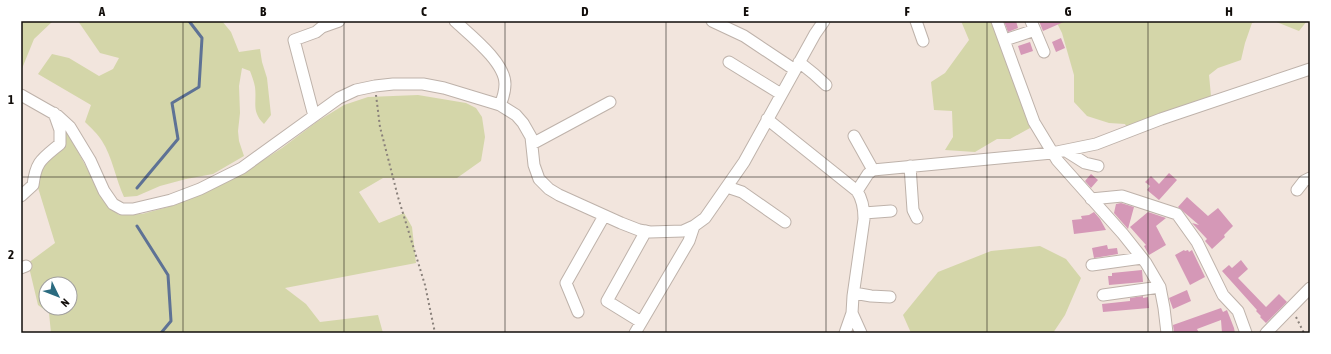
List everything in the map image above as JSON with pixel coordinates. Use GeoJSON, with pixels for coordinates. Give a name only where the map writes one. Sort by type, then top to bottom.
{"type":"FeatureCollection","features":[{"type":"Feature","properties":{"kind":"street"},"geometry":{"type":"LineString","coordinates":[[314,116],[294,40],[339,21]]}},
{"type":"Feature","properties":{"kind":"street"},"geometry":{"type":"LineString","coordinates":[[455,21],[496,60],[503,73],[505,83],[504,93],[500,105]]}},
{"type":"Feature","properties":{"kind":"street"},"geometry":{"type":"LineString","coordinates":[[712,21],[744,36],[814,74],[826,85]]}},
{"type":"Feature","properties":{"kind":"street"},"geometry":{"type":"LineString","coordinates":[[21,95],[54,113],[70,127],[90,160],[104,191],[113,204],[122,209],[133,209],[171,200],[242,168],[339,98],[356,90],[393,84],[423,84],[465,93],[506,108],[523,123],[531,137],[534,165],[539,179],[549,189],[559,195],[604,216],[646,231],[683,231],[694,226],[705,218],[744,162],[814,34],[824,21]]}},
{"type":"Feature","properties":{"kind":"street"},"geometry":{"type":"LineString","coordinates":[[916,21],[923,41]]}},
{"type":"Feature","properties":{"kind":"street"},"geometry":{"type":"LineString","coordinates":[[997,21],[1034,122],[1052,153],[1123,234],[1142,258],[1160,287],[1167,333]]}},
{"type":"Feature","properties":{"kind":"street"},"geometry":{"type":"LineString","coordinates":[[1005,40],[1033,25],[1044,52]]}},
{"type":"Feature","properties":{"kind":"street"},"geometry":{"type":"LineString","coordinates":[[730,62],[781,94]]}},
{"type":"Feature","properties":{"kind":"street"},"geometry":{"type":"LineString","coordinates":[[857,191],[868,174],[873,170],[1052,153],[1096,144],[1310,69]]}},
{"type":"Feature","properties":{"kind":"street"},"geometry":{"type":"LineString","coordinates":[[532,144],[610,102]]}},
{"type":"Feature","properties":{"kind":"street"},"geometry":{"type":"LineString","coordinates":[[21,196],[34,185],[35,170],[42,159],[60,144],[60,130],[54,113]]}},
{"type":"Feature","properties":{"kind":"street"},"geometry":{"type":"LineString","coordinates":[[767,119],[857,191],[860,196],[864,219],[852,313],[845,333]]}},
{"type":"Feature","properties":{"kind":"street"},"geometry":{"type":"LineString","coordinates":[[854,136],[873,170]]}},
{"type":"Feature","properties":{"kind":"street"},"geometry":{"type":"LineString","coordinates":[[1066,151],[1085,164],[1098,166]]}},
{"type":"Feature","properties":{"kind":"street"},"geometry":{"type":"LineString","coordinates":[[910,166],[913,210],[917,218]]}},
{"type":"Feature","properties":{"kind":"street"},"geometry":{"type":"LineString","coordinates":[[1297,190],[1304,181],[1310,178]]}},
{"type":"Feature","properties":{"kind":"street"},"geometry":{"type":"LineString","coordinates":[[727,187],[742,192],[785,222]]}},
{"type":"Feature","properties":{"kind":"street"},"geometry":{"type":"LineString","coordinates":[[1091,199],[1122,196],[1139,200],[1177,214],[1197,242],[1223,295],[1238,311],[1246,333]]}},
{"type":"Feature","properties":{"kind":"street"},"geometry":{"type":"LineString","coordinates":[[864,213],[891,211]]}},
{"type":"Feature","properties":{"kind":"street"},"geometry":{"type":"LineString","coordinates":[[578,312],[566,283],[604,216]]}},
{"type":"Feature","properties":{"kind":"street"},"geometry":{"type":"LineString","coordinates":[[635,333],[688,241],[694,226]]}},
{"type":"Feature","properties":{"kind":"street"},"geometry":{"type":"LineString","coordinates":[[641,322],[607,301],[646,231]]}},
{"type":"Feature","properties":{"kind":"street"},"geometry":{"type":"LineString","coordinates":[[1092,265],[1142,258]]}},
{"type":"Feature","properties":{"kind":"street"},"geometry":{"type":"LineString","coordinates":[[1103,295],[1160,287]]}},
{"type":"Feature","properties":{"kind":"street"},"geometry":{"type":"LineString","coordinates":[[1266,333],[1310,288]]}},
{"type":"Feature","properties":{"kind":"street"},"geometry":{"type":"LineString","coordinates":[[854,293],[890,297]]}},
{"type":"Feature","properties":{"kind":"street"},"geometry":{"type":"LineString","coordinates":[[852,313],[861,333]]}},
{"type":"Feature","properties":{"kind":"path"},"geometry":{"type":"LineString","coordinates":[[375,86],[380,127],[398,197],[425,285],[435,333]]}},
{"type":"Feature","properties":{"kind":"path"},"geometry":{"type":"LineString","coordinates":[[1292,307],[1304,333]]}},
{"type":"Feature","properties":{"kind":"green space"},"geometry":{"type":"Polygon","coordinates":[[[21,21],[53,21],[34,39],[21,71],[21,21]]]}},
{"type":"Feature","properties":{"kind":"green space"},"geometry":{"type":"Polygon","coordinates":[[[78,21],[222,21],[231,32],[239,52],[260,49],[267,78],[271,115],[264,124],[257,115],[255,107],[255,87],[252,77],[250,71],[242,68],[239,86],[240,113],[238,131],[239,141],[244,156],[213,174],[160,186],[137,196],[124,197],[105,147],[98,136],[85,122],[91,105],[38,74],[52,54],[69,58],[99,76],[113,69],[119,58],[100,53],[78,21]]]}},
{"type":"Feature","properties":{"kind":"green space"},"geometry":{"type":"Polygon","coordinates":[[[961,21],[992,21],[1004,50],[1030,128],[1010,139],[997,139],[975,152],[945,150],[953,137],[952,111],[934,110],[931,82],[945,73],[969,40],[961,21]]]}},
{"type":"Feature","properties":{"kind":"green space"},"geometry":{"type":"Polygon","coordinates":[[[1056,21],[1258,21],[1252,23],[1241,60],[1218,68],[1209,75],[1211,96],[1129,131],[1125,124],[1109,123],[1087,116],[1074,102],[1074,75],[1062,33],[1056,21]]]}},
{"type":"Feature","properties":{"kind":"green space"},"geometry":{"type":"Polygon","coordinates":[[[1274,21],[1307,21],[1299,31],[1274,21]]]}},
{"type":"Feature","properties":{"kind":"green space"},"geometry":{"type":"Polygon","coordinates":[[[418,95],[466,103],[476,108],[482,117],[485,137],[481,161],[457,178],[383,178],[359,192],[379,223],[404,213],[412,227],[416,263],[285,288],[306,304],[320,322],[378,315],[383,333],[51,333],[49,316],[78,316],[78,276],[38,276],[38,305],[28,263],[55,243],[35,178],[63,130],[68,133],[106,204],[119,215],[142,214],[168,207],[251,168],[282,148],[318,121],[344,105],[368,97],[418,95]]]}},
{"type":"Feature","properties":{"kind":"green space"},"geometry":{"type":"Polygon","coordinates":[[[1040,246],[1066,259],[1081,278],[1065,315],[1053,333],[911,333],[903,315],[938,272],[991,251],[1040,246]]]}},
{"type":"Feature","properties":{"kind":"building"},"geometry":{"type":"Polygon","coordinates":[[[1004,21],[1016,21],[1018,28],[1008,32],[1004,21]]]}},
{"type":"Feature","properties":{"kind":"building"},"geometry":{"type":"Polygon","coordinates":[[[1039,21],[1066,21],[1043,31],[1039,21]]]}},
{"type":"Feature","properties":{"kind":"building"},"geometry":{"type":"Polygon","coordinates":[[[1061,38],[1065,48],[1056,52],[1052,42],[1061,38]]]}},
{"type":"Feature","properties":{"kind":"building"},"geometry":{"type":"Polygon","coordinates":[[[1030,42],[1033,51],[1021,55],[1018,46],[1030,42]]]}},
{"type":"Feature","properties":{"kind":"building"},"geometry":{"type":"Polygon","coordinates":[[[1169,173],[1177,180],[1159,200],[1147,190],[1150,186],[1145,182],[1151,176],[1159,184],[1169,173]]]}},
{"type":"Feature","properties":{"kind":"building"},"geometry":{"type":"Polygon","coordinates":[[[1091,174],[1098,180],[1091,188],[1085,181],[1091,174]]]}},
{"type":"Feature","properties":{"kind":"building"},"geometry":{"type":"Polygon","coordinates":[[[1187,197],[1208,216],[1218,208],[1233,226],[1224,235],[1225,237],[1212,249],[1205,241],[1207,239],[1192,223],[1199,225],[1178,207],[1187,197]]]}},
{"type":"Feature","properties":{"kind":"building"},"geometry":{"type":"Polygon","coordinates":[[[1121,203],[1134,207],[1128,229],[1114,213],[1116,204],[1121,203]]]}},
{"type":"Feature","properties":{"kind":"building"},"geometry":{"type":"Polygon","coordinates":[[[1094,212],[1106,230],[1074,234],[1072,220],[1082,219],[1081,216],[1089,215],[1094,212]]]}},
{"type":"Feature","properties":{"kind":"building"},"geometry":{"type":"Polygon","coordinates":[[[1148,212],[1166,218],[1156,226],[1166,245],[1149,255],[1144,246],[1146,245],[1130,227],[1148,212]]]}},
{"type":"Feature","properties":{"kind":"building"},"geometry":{"type":"Polygon","coordinates":[[[1107,245],[1108,249],[1117,248],[1118,254],[1094,258],[1092,248],[1107,245]]]}},
{"type":"Feature","properties":{"kind":"building"},"geometry":{"type":"Polygon","coordinates":[[[1184,250],[1188,250],[1189,252],[1192,250],[1205,277],[1190,285],[1175,255],[1184,250]]]}},
{"type":"Feature","properties":{"kind":"building"},"geometry":{"type":"Polygon","coordinates":[[[1241,260],[1248,269],[1238,278],[1266,307],[1279,294],[1287,302],[1266,323],[1260,317],[1261,316],[1256,311],[1257,310],[1222,271],[1229,265],[1232,268],[1241,260]]]}},
{"type":"Feature","properties":{"kind":"building"},"geometry":{"type":"Polygon","coordinates":[[[1142,270],[1143,282],[1109,285],[1108,276],[1112,276],[1112,273],[1142,270]]]}},
{"type":"Feature","properties":{"kind":"building"},"geometry":{"type":"Polygon","coordinates":[[[1187,290],[1191,301],[1173,309],[1169,298],[1187,290]]]}},
{"type":"Feature","properties":{"kind":"building"},"geometry":{"type":"Polygon","coordinates":[[[1143,296],[1143,298],[1148,297],[1149,308],[1103,312],[1102,304],[1130,301],[1130,298],[1143,296]]]}},
{"type":"Feature","properties":{"kind":"building"},"geometry":{"type":"Polygon","coordinates":[[[1221,308],[1223,312],[1227,310],[1235,333],[1222,333],[1221,320],[1197,329],[1199,333],[1174,333],[1173,325],[1221,308]]]}},
{"type":"Feature","properties":{"kind":"waterway"},"geometry":{"type":"LineString","coordinates":[[137,188],[178,139],[172,103],[199,87],[202,38],[189,21]]}},
{"type":"Feature","properties":{"kind":"waterway"},"geometry":{"type":"LineString","coordinates":[[137,226],[168,275],[171,321],[161,333]]}}]}
